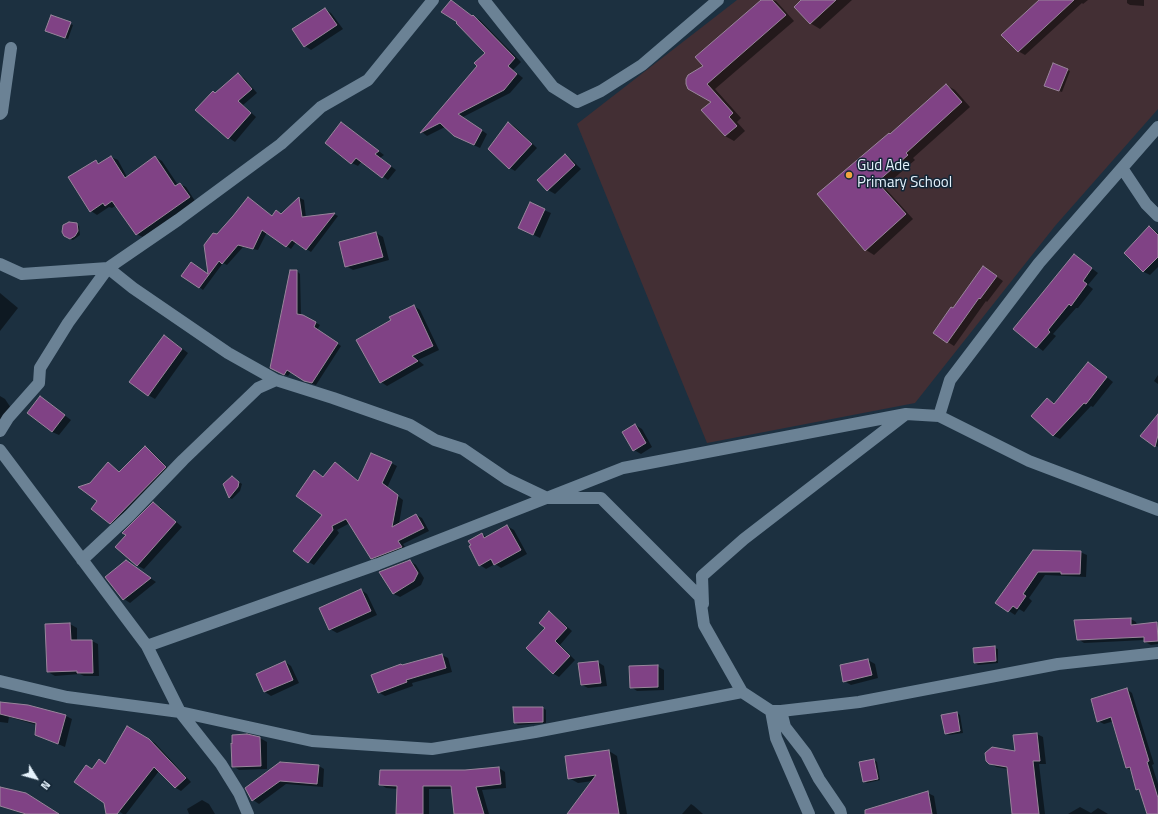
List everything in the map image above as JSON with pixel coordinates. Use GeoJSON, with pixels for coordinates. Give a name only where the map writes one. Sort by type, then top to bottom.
{"type":"FeatureCollection","features":[{"type":"Feature","properties":{"kind":"street"},"geometry":{"type":"LineString","coordinates":[[0,431],[8,418],[39,383],[40,368],[68,323],[108,268],[178,220],[280,144],[320,107],[368,80],[433,0]]}},
{"type":"Feature","properties":{"kind":"street"},"geometry":{"type":"LineString","coordinates":[[484,0],[553,88],[577,102],[601,91],[642,65],[718,0]]}},
{"type":"Feature","properties":{"kind":"street"},"geometry":{"type":"LineString","coordinates":[[0,114],[2,112],[11,48]]}},
{"type":"Feature","properties":{"kind":"street"},"geometry":{"type":"LineString","coordinates":[[939,416],[950,380],[1039,263],[1158,127]]}},
{"type":"Feature","properties":{"kind":"street"},"geometry":{"type":"LineString","coordinates":[[1122,168],[1146,204],[1158,216]]}},
{"type":"Feature","properties":{"kind":"street"},"geometry":{"type":"LineString","coordinates":[[0,264],[22,274],[108,268],[134,288],[228,353],[276,380],[410,425],[435,440],[463,450],[507,479],[547,498],[602,498],[700,597],[704,625],[742,692],[776,711],[785,727],[806,754],[819,779],[842,814]]}},
{"type":"Feature","properties":{"kind":"street"},"geometry":{"type":"LineString","coordinates":[[82,560],[129,516],[183,460],[258,388],[276,380]]}},
{"type":"Feature","properties":{"kind":"street"},"geometry":{"type":"LineString","coordinates":[[704,625],[702,576],[744,539],[906,414]]}},
{"type":"Feature","properties":{"kind":"street"},"geometry":{"type":"LineString","coordinates":[[147,646],[378,564],[623,468],[906,414],[939,416],[1029,461],[1158,510]]}},
{"type":"Feature","properties":{"kind":"street"},"geometry":{"type":"LineString","coordinates":[[0,450],[147,646],[180,712],[221,764],[239,793],[248,814]]}},
{"type":"Feature","properties":{"kind":"street"},"geometry":{"type":"LineString","coordinates":[[776,711],[859,702],[1058,664],[1158,653]]}},
{"type":"Feature","properties":{"kind":"street"},"geometry":{"type":"LineString","coordinates":[[0,681],[67,697],[180,712],[312,741],[432,749],[535,732],[742,692]]}},
{"type":"Feature","properties":{"kind":"street"},"geometry":{"type":"LineString","coordinates":[[776,711],[776,738],[809,814]]}},
{"type":"Feature","properties":{"kind":"shaded area","name":"Gud Ade Primary School"},"geometry":{"type":"Polygon","coordinates":[[[737,0],[1158,0],[1158,109],[1055,226],[915,403],[707,443],[577,124],[737,0]]]}},
{"type":"Feature","properties":{"kind":"building"},"geometry":{"type":"Polygon","coordinates":[[[451,0],[472,16],[473,15],[515,58],[508,66],[517,74],[504,90],[458,114],[482,130],[474,145],[454,136],[440,123],[420,133],[477,66],[474,63],[485,53],[456,23],[457,22],[441,12],[451,0]]]}},
{"type":"Feature","properties":{"kind":"building"},"geometry":{"type":"Polygon","coordinates":[[[761,0],[772,0],[786,15],[707,84],[733,113],[729,117],[737,126],[725,136],[701,110],[711,102],[688,89],[686,79],[688,75],[703,66],[695,57],[761,0]]]}},
{"type":"Feature","properties":{"kind":"building"},"geometry":{"type":"Polygon","coordinates":[[[801,0],[836,0],[810,24],[794,7],[801,0]]]}},
{"type":"Feature","properties":{"kind":"building"},"geometry":{"type":"Polygon","coordinates":[[[1039,0],[1074,0],[1018,52],[1001,35],[1039,0]]]}},
{"type":"Feature","properties":{"kind":"building"},"geometry":{"type":"Polygon","coordinates":[[[325,8],[337,25],[304,47],[292,29],[325,8]]]}},
{"type":"Feature","properties":{"kind":"building"},"geometry":{"type":"Polygon","coordinates":[[[51,15],[71,22],[65,38],[45,31],[51,15]]]}},
{"type":"Feature","properties":{"kind":"building"},"geometry":{"type":"Polygon","coordinates":[[[1053,63],[1068,69],[1059,91],[1044,86],[1053,63]]]}},
{"type":"Feature","properties":{"kind":"building"},"geometry":{"type":"Polygon","coordinates":[[[238,73],[252,89],[238,101],[251,113],[228,139],[195,110],[213,91],[215,93],[238,73]]]}},
{"type":"Feature","properties":{"kind":"building"},"geometry":{"type":"Polygon","coordinates":[[[946,84],[962,102],[906,153],[908,155],[877,182],[906,214],[865,251],[817,194],[889,133],[890,134],[946,84]]]}},
{"type":"Feature","properties":{"kind":"building"},"geometry":{"type":"Polygon","coordinates":[[[341,122],[379,151],[375,154],[391,166],[382,178],[356,158],[351,164],[325,143],[341,122]]]}},
{"type":"Feature","properties":{"kind":"building"},"geometry":{"type":"Polygon","coordinates":[[[508,122],[532,144],[509,169],[488,149],[508,122]]]}},
{"type":"Feature","properties":{"kind":"building"},"geometry":{"type":"Polygon","coordinates":[[[565,154],[575,165],[547,191],[537,180],[565,154]]]}},
{"type":"Feature","properties":{"kind":"building"},"geometry":{"type":"Polygon","coordinates":[[[111,156],[125,178],[155,156],[175,186],[180,183],[190,197],[136,235],[112,201],[105,206],[103,203],[90,212],[68,177],[96,160],[98,164],[111,156]]]}},
{"type":"Feature","properties":{"kind":"building"},"geometry":{"type":"Polygon","coordinates":[[[248,197],[272,216],[276,210],[281,214],[299,197],[302,217],[335,213],[306,250],[292,240],[286,247],[262,230],[253,249],[238,245],[222,264],[219,261],[199,288],[181,276],[191,262],[208,274],[204,245],[213,233],[217,234],[248,197]]]}},
{"type":"Feature","properties":{"kind":"building"},"geometry":{"type":"Polygon","coordinates":[[[530,202],[545,209],[533,235],[518,228],[530,202]]]}},
{"type":"Feature","properties":{"kind":"building"},"geometry":{"type":"Polygon","coordinates":[[[69,222],[77,223],[78,231],[75,236],[70,239],[64,236],[62,232],[63,225],[69,222]]]}},
{"type":"Feature","properties":{"kind":"building"},"geometry":{"type":"Polygon","coordinates":[[[1149,226],[1158,235],[1158,257],[1143,272],[1124,253],[1149,226]]]}},
{"type":"Feature","properties":{"kind":"building"},"geometry":{"type":"Polygon","coordinates":[[[376,232],[383,257],[345,267],[339,242],[376,232]]]}},
{"type":"Feature","properties":{"kind":"building"},"geometry":{"type":"Polygon","coordinates":[[[1074,254],[1092,268],[1083,281],[1087,284],[1071,306],[1069,304],[1048,330],[1050,332],[1036,348],[1013,329],[1074,254]]]}},
{"type":"Feature","properties":{"kind":"building"},"geometry":{"type":"Polygon","coordinates":[[[983,266],[997,276],[980,299],[979,298],[947,343],[933,333],[983,266]]]}},
{"type":"Feature","properties":{"kind":"building"},"geometry":{"type":"Polygon","coordinates":[[[290,270],[297,270],[297,314],[303,315],[316,322],[314,327],[338,343],[312,383],[304,381],[287,370],[284,375],[270,368],[290,270]]]}},
{"type":"Feature","properties":{"kind":"building"},"geometry":{"type":"Polygon","coordinates":[[[414,305],[433,346],[412,356],[418,361],[380,383],[356,340],[391,320],[389,317],[414,305]]]}},
{"type":"Feature","properties":{"kind":"building"},"geometry":{"type":"Polygon","coordinates":[[[164,335],[182,349],[148,396],[129,382],[164,335]]]}},
{"type":"Feature","properties":{"kind":"building"},"geometry":{"type":"Polygon","coordinates":[[[1088,362],[1107,377],[1086,404],[1084,403],[1053,436],[1031,416],[1047,398],[1054,404],[1088,362]]]}},
{"type":"Feature","properties":{"kind":"building"},"geometry":{"type":"Polygon","coordinates":[[[40,396],[65,415],[52,432],[27,413],[40,396]]]}},
{"type":"Feature","properties":{"kind":"building"},"geometry":{"type":"Polygon","coordinates":[[[1158,414],[1158,435],[1155,447],[1140,436],[1158,414]]]}},
{"type":"Feature","properties":{"kind":"building"},"geometry":{"type":"Polygon","coordinates":[[[635,424],[646,443],[633,451],[622,432],[635,424]]]}},
{"type":"Feature","properties":{"kind":"building"},"geometry":{"type":"Polygon","coordinates":[[[145,446],[166,467],[110,524],[91,509],[97,501],[78,487],[90,483],[108,462],[119,472],[145,446]]]}},
{"type":"Feature","properties":{"kind":"building"},"geometry":{"type":"Polygon","coordinates":[[[371,453],[392,462],[382,483],[398,495],[392,527],[416,514],[424,528],[398,541],[402,547],[371,559],[346,519],[332,526],[333,530],[308,563],[293,551],[322,515],[296,496],[314,470],[323,477],[335,462],[358,481],[371,453]]]}},
{"type":"Feature","properties":{"kind":"building"},"geometry":{"type":"Polygon","coordinates":[[[232,476],[239,482],[238,487],[229,498],[223,484],[232,476]]]}},
{"type":"Feature","properties":{"kind":"building"},"geometry":{"type":"Polygon","coordinates":[[[153,502],[176,522],[137,566],[115,547],[126,535],[122,533],[153,502]]]}},
{"type":"Feature","properties":{"kind":"building"},"geometry":{"type":"Polygon","coordinates":[[[507,525],[521,550],[494,565],[491,559],[479,566],[468,541],[482,533],[484,538],[507,525]]]}},
{"type":"Feature","properties":{"kind":"building"},"geometry":{"type":"Polygon","coordinates":[[[1033,550],[1081,551],[1080,574],[1038,572],[1023,594],[1026,596],[1017,609],[1013,606],[1008,612],[995,603],[1033,550]]]}},
{"type":"Feature","properties":{"kind":"building"},"geometry":{"type":"Polygon","coordinates":[[[126,560],[151,578],[123,600],[105,577],[126,560]]]}},
{"type":"Feature","properties":{"kind":"building"},"geometry":{"type":"Polygon","coordinates":[[[410,560],[418,573],[414,581],[393,594],[379,572],[410,560]]]}},
{"type":"Feature","properties":{"kind":"building"},"geometry":{"type":"Polygon","coordinates":[[[361,589],[371,611],[329,630],[319,608],[361,589]]]}},
{"type":"Feature","properties":{"kind":"building"},"geometry":{"type":"Polygon","coordinates":[[[549,611],[567,628],[555,641],[570,656],[553,674],[526,648],[545,628],[539,623],[549,611]]]}},
{"type":"Feature","properties":{"kind":"building"},"geometry":{"type":"Polygon","coordinates":[[[1131,618],[1131,625],[1157,622],[1158,641],[1144,642],[1144,637],[1077,640],[1074,620],[1131,618]]]}},
{"type":"Feature","properties":{"kind":"building"},"geometry":{"type":"Polygon","coordinates":[[[70,623],[71,640],[92,640],[93,673],[77,673],[77,671],[47,672],[45,624],[70,623]]]}},
{"type":"Feature","properties":{"kind":"building"},"geometry":{"type":"Polygon","coordinates":[[[995,646],[996,661],[974,663],[973,648],[995,646]]]}},
{"type":"Feature","properties":{"kind":"building"},"geometry":{"type":"Polygon","coordinates":[[[442,654],[446,668],[406,680],[407,682],[378,693],[371,675],[401,664],[402,665],[442,654]]]}},
{"type":"Feature","properties":{"kind":"building"},"geometry":{"type":"Polygon","coordinates":[[[868,659],[872,675],[843,682],[840,665],[868,659]]]}},
{"type":"Feature","properties":{"kind":"building"},"geometry":{"type":"Polygon","coordinates":[[[285,661],[293,680],[264,692],[256,674],[285,661]]]}},
{"type":"Feature","properties":{"kind":"building"},"geometry":{"type":"Polygon","coordinates":[[[598,661],[601,683],[581,685],[578,663],[598,661]]]}},
{"type":"Feature","properties":{"kind":"building"},"geometry":{"type":"Polygon","coordinates":[[[658,665],[658,687],[630,688],[629,666],[658,665]]]}},
{"type":"Feature","properties":{"kind":"building"},"geometry":{"type":"Polygon","coordinates":[[[1127,688],[1149,761],[1147,762],[1158,798],[1158,814],[1147,814],[1139,789],[1136,790],[1130,767],[1126,768],[1111,717],[1097,722],[1091,699],[1127,688]]]}},
{"type":"Feature","properties":{"kind":"building"},"geometry":{"type":"Polygon","coordinates":[[[0,702],[28,705],[66,715],[58,744],[35,735],[36,723],[0,714],[0,702]]]}},
{"type":"Feature","properties":{"kind":"building"},"geometry":{"type":"Polygon","coordinates":[[[513,707],[543,707],[543,722],[514,723],[513,707]]]}},
{"type":"Feature","properties":{"kind":"building"},"geometry":{"type":"Polygon","coordinates":[[[957,712],[960,731],[945,734],[941,715],[957,712]]]}},
{"type":"Feature","properties":{"kind":"building"},"geometry":{"type":"Polygon","coordinates":[[[127,726],[149,739],[186,778],[175,788],[154,767],[117,814],[106,814],[104,803],[74,782],[86,765],[92,769],[99,759],[105,764],[127,726]]]}},
{"type":"Feature","properties":{"kind":"building"},"geometry":{"type":"Polygon","coordinates":[[[1037,733],[1040,761],[1033,761],[1039,814],[1012,814],[1007,767],[989,764],[986,761],[985,753],[992,747],[1015,751],[1013,735],[1037,733]]]}},
{"type":"Feature","properties":{"kind":"building"},"geometry":{"type":"Polygon","coordinates":[[[247,734],[260,737],[261,766],[232,767],[232,735],[247,734]]]}},
{"type":"Feature","properties":{"kind":"building"},"geometry":{"type":"Polygon","coordinates":[[[609,750],[619,814],[567,814],[596,775],[568,779],[565,756],[609,750]]]}},
{"type":"Feature","properties":{"kind":"building"},"geometry":{"type":"Polygon","coordinates":[[[874,759],[878,779],[863,782],[859,762],[874,759]]]}},
{"type":"Feature","properties":{"kind":"building"},"geometry":{"type":"Polygon","coordinates":[[[280,762],[319,765],[317,784],[280,781],[252,801],[245,788],[280,762]]]}},
{"type":"Feature","properties":{"kind":"building"},"geometry":{"type":"Polygon","coordinates":[[[499,767],[501,784],[476,787],[484,814],[454,814],[451,786],[423,786],[423,814],[396,814],[397,786],[379,785],[380,770],[465,770],[499,767]]]}},
{"type":"Feature","properties":{"kind":"building"},"geometry":{"type":"Polygon","coordinates":[[[0,787],[26,793],[59,814],[26,814],[0,806],[0,787]]]}},
{"type":"Feature","properties":{"kind":"building"},"geometry":{"type":"Polygon","coordinates":[[[928,791],[932,814],[865,814],[865,810],[928,791]]]}},
{"type":"Feature","properties":{"kind":"place","name":"Gud Ade Primary School"},"geometry":{"type":"Point","coordinates":[849,175]}}]}
